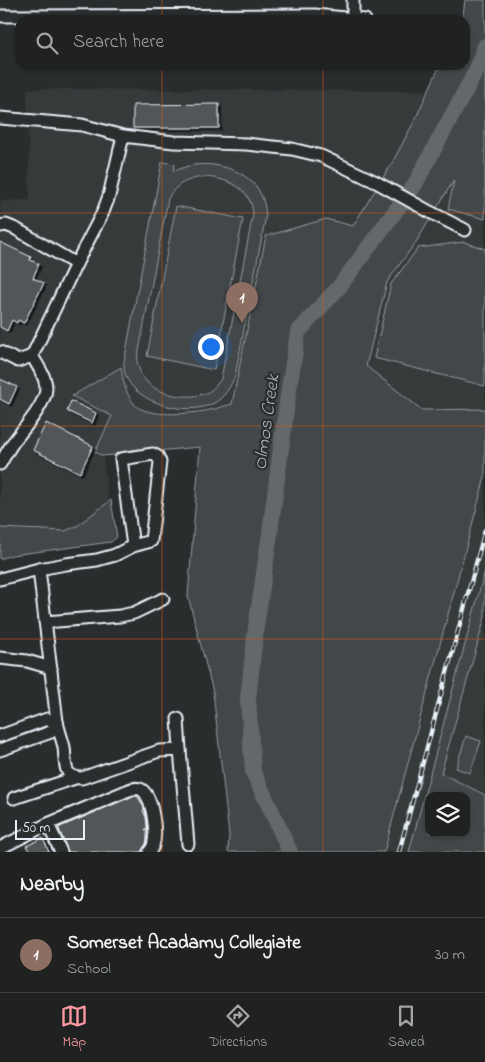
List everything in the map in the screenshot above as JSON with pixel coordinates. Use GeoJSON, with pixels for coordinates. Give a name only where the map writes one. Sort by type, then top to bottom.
{"type":"FeatureCollection","features":[{"type":"Feature","properties":{"kind":"street"},"geometry":{"type":"LineString","coordinates":[[353,0],[353,15]]}},
{"type":"Feature","properties":{"kind":"street"},"geometry":{"type":"LineString","coordinates":[[0,16],[15,16]]}},
{"type":"Feature","properties":{"kind":"street"},"geometry":{"type":"LineString","coordinates":[[0,118],[82,125],[123,136],[174,142],[246,144],[292,148],[320,156],[376,182],[466,230]]}},
{"type":"Feature","properties":{"kind":"street"},"geometry":{"type":"LineString","coordinates":[[0,352],[18,361],[32,356],[76,264],[104,212],[123,136]]}},
{"type":"Feature","properties":{"kind":"street"},"geometry":{"type":"LineString","coordinates":[[0,226],[6,225],[16,229],[76,264]]}},
{"type":"Feature","properties":{"kind":"street"},"geometry":{"type":"LineString","coordinates":[[0,464],[45,396],[44,378],[32,356]]}},
{"type":"Feature","properties":{"kind":"street"},"geometry":{"type":"LineString","coordinates":[[0,579],[39,569],[97,560],[151,541],[160,462],[158,457],[153,454],[121,459],[133,546]]}},
{"type":"Feature","properties":{"kind":"street"},"geometry":{"type":"LineString","coordinates":[[39,569],[57,722],[64,746],[66,767],[69,774],[75,778]]}},
{"type":"Feature","properties":{"kind":"street"},"geometry":{"type":"LineString","coordinates":[[45,622],[120,616],[134,613],[163,599]]}},
{"type":"Feature","properties":{"kind":"street"},"geometry":{"type":"LineString","coordinates":[[0,658],[27,661],[51,668]]}},
{"type":"Feature","properties":{"kind":"street"},"geometry":{"type":"LineString","coordinates":[[0,736],[47,719],[57,722]]}},
{"type":"Feature","properties":{"kind":"street"},"geometry":{"type":"LineString","coordinates":[[178,719],[188,844]]}},
{"type":"Feature","properties":{"kind":"street"},"geometry":{"type":"LineString","coordinates":[[0,750],[51,732],[57,722]]}},
{"type":"Feature","properties":{"kind":"street"},"geometry":{"type":"LineString","coordinates":[[14,798],[75,778],[82,778],[159,751],[180,750]]}},
{"type":"Feature","properties":{"kind":"street"},"geometry":{"type":"LineString","coordinates":[[0,848],[48,824],[130,789],[139,789],[149,799],[152,814],[154,840],[149,852]]}},
{"type":"Feature","properties":{"kind":"street"},"geometry":{"type":"LineString","coordinates":[[48,824],[61,852]]}},
{"type":"Feature","properties":{"kind":"shaded area"},"geometry":{"type":"Polygon","coordinates":[[[465,0],[485,0],[485,219],[448,209],[454,180],[416,242],[387,282],[366,366],[422,410],[485,409],[485,477],[384,852],[228,852],[229,835],[213,692],[188,596],[200,447],[103,456],[95,452],[112,416],[72,396],[121,367],[128,395],[134,404],[146,411],[164,414],[191,413],[232,404],[266,236],[326,219],[353,226],[392,163],[415,120],[438,70],[470,70],[470,15],[463,15],[465,0]]]}},
{"type":"Feature","properties":{"kind":"shaded area"},"geometry":{"type":"Polygon","coordinates":[[[27,89],[485,91],[485,445],[200,446],[103,456],[111,529],[0,544],[0,201],[30,200],[27,89]]]}},
{"type":"Feature","properties":{"kind":"shaded area"},"geometry":{"type":"Polygon","coordinates":[[[162,162],[175,164],[173,172],[184,167],[204,164],[223,167],[241,174],[255,185],[260,193],[266,215],[235,376],[229,388],[218,401],[203,407],[191,409],[164,405],[139,393],[125,374],[124,362],[162,162]],[[197,178],[182,183],[168,199],[137,361],[140,373],[147,382],[160,391],[177,396],[203,394],[210,391],[221,379],[253,214],[248,197],[243,191],[229,182],[212,178],[197,178]]]}},
{"type":"Feature","properties":{"kind":"shaded area"},"geometry":{"type":"Polygon","coordinates":[[[176,206],[243,219],[214,370],[147,356],[176,206]]]}},
{"type":"Feature","properties":{"kind":"shaded area"},"geometry":{"type":"Polygon","coordinates":[[[464,242],[485,249],[485,386],[374,358],[391,284],[418,248],[464,242]]]}},
{"type":"Feature","properties":{"kind":"shaded area"},"geometry":{"type":"Polygon","coordinates":[[[485,477],[485,570],[409,852],[384,852],[485,477]]]}},
{"type":"Feature","properties":{"kind":"shaded area"},"geometry":{"type":"Polygon","coordinates":[[[111,500],[117,537],[111,542],[12,555],[0,559],[0,528],[65,531],[77,526],[111,500]]]}},
{"type":"Feature","properties":{"kind":"shaded area"},"geometry":{"type":"Polygon","coordinates":[[[485,570],[485,617],[441,773],[485,795],[485,852],[409,852],[425,793],[425,837],[470,837],[470,792],[425,792],[485,570]]]}},
{"type":"Feature","properties":{"kind":"shaded area"},"geometry":{"type":"Polygon","coordinates":[[[485,617],[485,795],[441,773],[485,617]]]}},
{"type":"Feature","properties":{"kind":"shaded area"},"geometry":{"type":"Polygon","coordinates":[[[466,736],[481,741],[470,773],[456,768],[466,736]]]}},
{"type":"Feature","properties":{"kind":"building"},"geometry":{"type":"Polygon","coordinates":[[[219,104],[219,128],[133,128],[133,105],[219,104]]]}},
{"type":"Feature","properties":{"kind":"building"},"geometry":{"type":"Polygon","coordinates":[[[0,242],[31,257],[30,260],[39,264],[33,278],[44,283],[24,323],[18,320],[17,323],[12,320],[7,331],[0,327],[0,242]]]}},
{"type":"Feature","properties":{"kind":"building"},"geometry":{"type":"Polygon","coordinates":[[[0,379],[17,387],[9,404],[0,399],[0,379]]]}},
{"type":"Feature","properties":{"kind":"building"},"geometry":{"type":"Polygon","coordinates":[[[71,401],[96,413],[92,423],[67,411],[71,401]]]}},
{"type":"Feature","properties":{"kind":"building"},"geometry":{"type":"Polygon","coordinates":[[[46,423],[93,446],[80,473],[33,450],[46,423]]]}},
{"type":"Feature","properties":{"kind":"building"},"geometry":{"type":"Polygon","coordinates":[[[137,796],[144,808],[143,811],[147,825],[147,829],[145,829],[147,839],[142,851],[68,852],[59,829],[60,827],[137,796]]]}},
{"type":"Feature","properties":{"kind":"building"},"geometry":{"type":"Polygon","coordinates":[[[43,838],[49,852],[30,852],[26,846],[43,838]]]}},
{"type":"Feature","properties":{"kind":"waterway","name":"Olmos Creek"},"geometry":{"type":"LineString","coordinates":[[290,852],[253,772],[248,699],[256,627],[298,332],[339,287],[414,186],[476,71],[485,46]]}},
{"type":"Feature","properties":{"kind":"railway"},"geometry":{"type":"LineString","coordinates":[[399,852],[485,530]]}},
{"type":"Feature","properties":{"kind":"place","name":"Somerset Acadamy Collegiate"},"geometry":{"type":"Point","coordinates":[242,323]}}]}
